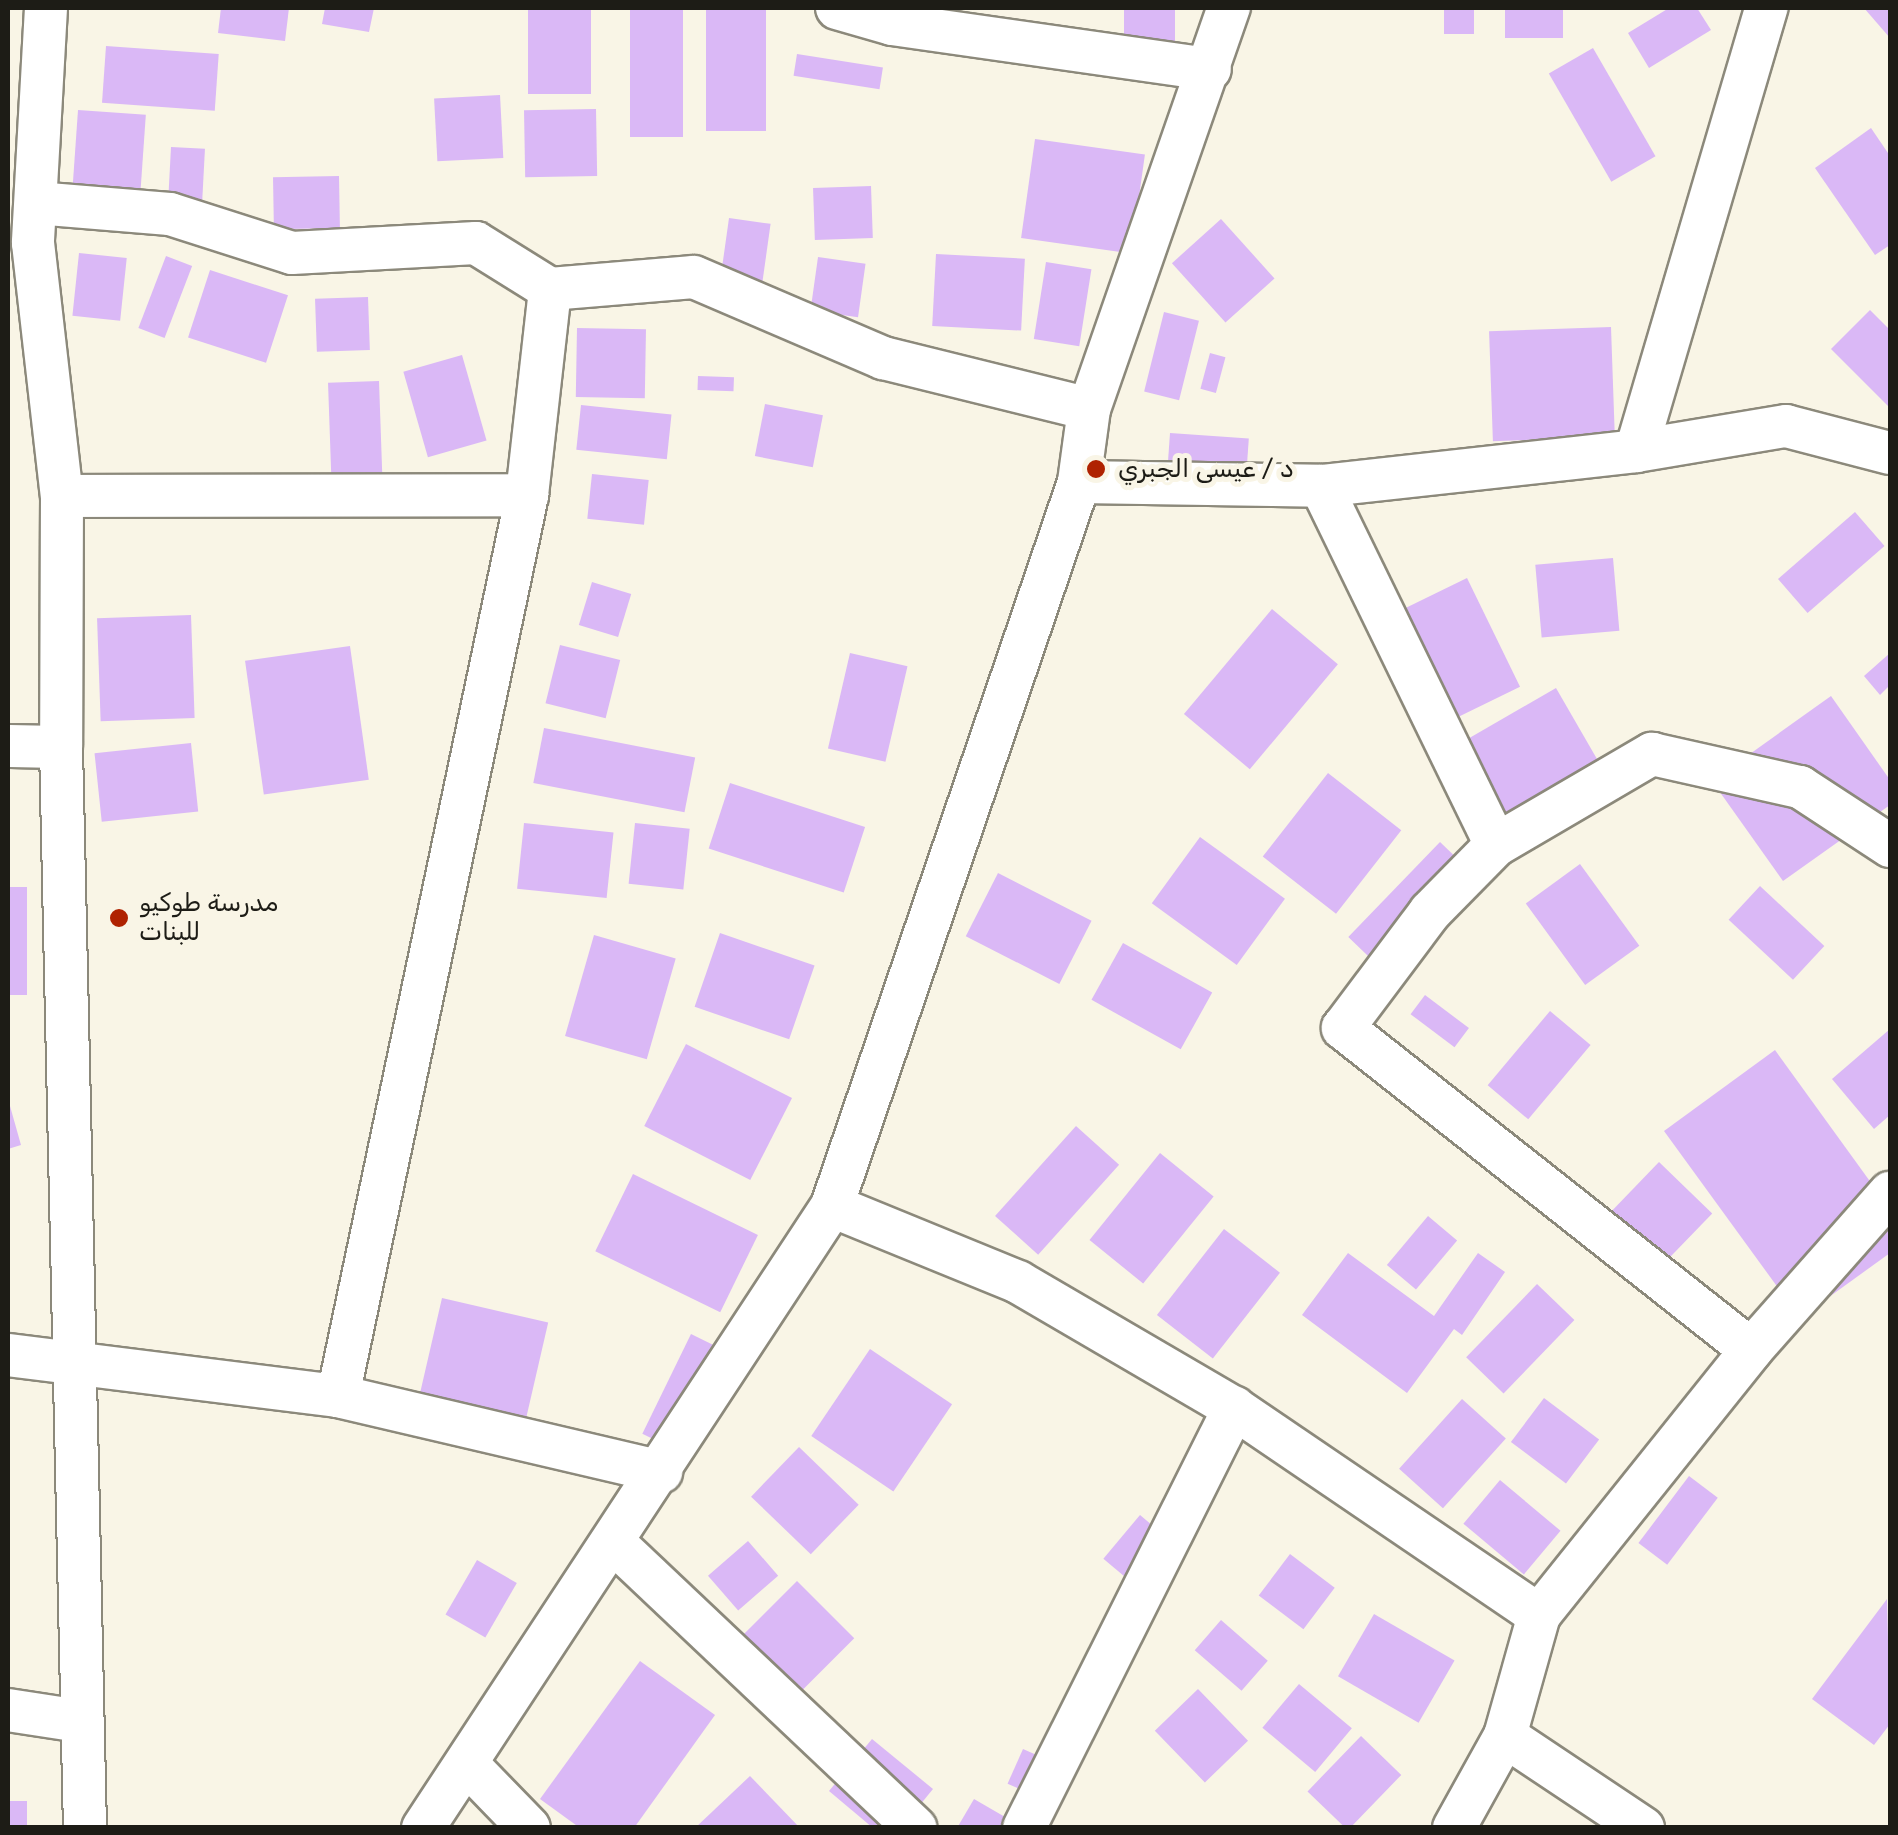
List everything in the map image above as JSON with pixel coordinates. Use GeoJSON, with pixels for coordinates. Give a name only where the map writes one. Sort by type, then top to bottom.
{"type":"FeatureCollection","features":[{"type":"Feature","properties":{"kind":"street"},"geometry":{"type":"LineString","coordinates":[[46,8],[25,230],[62,496],[61,747],[80,1721],[86,1828]]}},
{"type":"Feature","properties":{"kind":"street"},"geometry":{"type":"LineString","coordinates":[[837,8],[892,24],[1210,69]]}},
{"type":"Feature","properties":{"kind":"street"},"geometry":{"type":"LineString","coordinates":[[423,1828],[661,1472],[832,1206],[1079,482],[1089,409],[1229,8]]}},
{"type":"Feature","properties":{"kind":"street"},"geometry":{"type":"LineString","coordinates":[[1636,450],[1766,8]]}},
{"type":"Feature","properties":{"kind":"street"},"geometry":{"type":"LineString","coordinates":[[25,230],[170,214],[292,252],[476,243],[550,289],[694,277],[883,358],[1089,409]]}},
{"type":"Feature","properties":{"kind":"street"},"geometry":{"type":"LineString","coordinates":[[338,1396],[527,495],[550,289]]}},
{"type":"Feature","properties":{"kind":"street"},"geometry":{"type":"LineString","coordinates":[[1079,482],[1321,486],[1636,450],[1786,426],[1890,454]]}},
{"type":"Feature","properties":{"kind":"street"},"geometry":{"type":"LineString","coordinates":[[1321,486],[1496,845]]}},
{"type":"Feature","properties":{"kind":"street"},"geometry":{"type":"LineString","coordinates":[[62,496],[527,495]]}},
{"type":"Feature","properties":{"kind":"street"},"geometry":{"type":"LineString","coordinates":[[8,746],[61,747]]}},
{"type":"Feature","properties":{"kind":"street"},"geometry":{"type":"LineString","coordinates":[[1751,1350],[1344,1028],[1430,912],[1496,845],[1652,754],[1800,787],[1890,846]]}},
{"type":"Feature","properties":{"kind":"street"},"geometry":{"type":"LineString","coordinates":[[1454,1828],[1505,1736],[1538,1615],[1751,1350],[1890,1193]]}},
{"type":"Feature","properties":{"kind":"street"},"geometry":{"type":"LineString","coordinates":[[832,1206],[1018,1282],[1234,1408],[1538,1615]]}},
{"type":"Feature","properties":{"kind":"street"},"geometry":{"type":"LineString","coordinates":[[8,1354],[76,1366],[338,1396],[661,1472]]}},
{"type":"Feature","properties":{"kind":"street"},"geometry":{"type":"LineString","coordinates":[[1024,1828],[1234,1408]]}},
{"type":"Feature","properties":{"kind":"street"},"geometry":{"type":"LineString","coordinates":[[614,1543],[914,1828]]}},
{"type":"Feature","properties":{"kind":"street"},"geometry":{"type":"LineString","coordinates":[[8,1710],[80,1721]]}},
{"type":"Feature","properties":{"kind":"street"},"geometry":{"type":"LineString","coordinates":[[1505,1736],[1643,1828]]}},
{"type":"Feature","properties":{"kind":"street"},"geometry":{"type":"LineString","coordinates":[[467,1764],[529,1828]]}},
{"type":"Feature","properties":{"kind":"building"},"geometry":{"type":"Polygon","coordinates":[[[221,8],[289,8],[285,41],[218,33],[221,8]]]}},
{"type":"Feature","properties":{"kind":"building"},"geometry":{"type":"Polygon","coordinates":[[[325,8],[374,8],[369,32],[322,24],[325,8]]]}},
{"type":"Feature","properties":{"kind":"building"},"geometry":{"type":"Polygon","coordinates":[[[528,8],[591,8],[591,94],[528,94],[528,8]]]}},
{"type":"Feature","properties":{"kind":"building"},"geometry":{"type":"Polygon","coordinates":[[[630,8],[683,8],[683,137],[630,137],[630,8]]]}},
{"type":"Feature","properties":{"kind":"building"},"geometry":{"type":"Polygon","coordinates":[[[706,8],[766,8],[766,131],[706,131],[706,8]]]}},
{"type":"Feature","properties":{"kind":"building"},"geometry":{"type":"Polygon","coordinates":[[[1124,8],[1175,8],[1175,41],[1124,41],[1124,8]]]}},
{"type":"Feature","properties":{"kind":"building"},"geometry":{"type":"Polygon","coordinates":[[[1444,8],[1474,8],[1474,34],[1444,34],[1444,8]]]}},
{"type":"Feature","properties":{"kind":"building"},"geometry":{"type":"Polygon","coordinates":[[[1505,8],[1563,8],[1563,38],[1505,38],[1505,8]]]}},
{"type":"Feature","properties":{"kind":"building"},"geometry":{"type":"Polygon","coordinates":[[[1669,8],[1697,8],[1711,30],[1649,68],[1628,33],[1669,8]]]}},
{"type":"Feature","properties":{"kind":"building"},"geometry":{"type":"Polygon","coordinates":[[[1864,8],[1890,8],[1890,38],[1864,8]]]}},
{"type":"Feature","properties":{"kind":"building"},"geometry":{"type":"Polygon","coordinates":[[[106,46],[219,54],[215,111],[102,103],[106,46]]]}},
{"type":"Feature","properties":{"kind":"building"},"geometry":{"type":"Polygon","coordinates":[[[1593,48],[1656,156],[1611,182],[1549,74],[1593,48]]]}},
{"type":"Feature","properties":{"kind":"building"},"geometry":{"type":"Polygon","coordinates":[[[797,54],[883,68],[879,89],[794,76],[797,54]]]}},
{"type":"Feature","properties":{"kind":"building"},"geometry":{"type":"Polygon","coordinates":[[[500,95],[503,158],[437,161],[434,98],[500,95]]]}},
{"type":"Feature","properties":{"kind":"building"},"geometry":{"type":"Polygon","coordinates":[[[596,109],[597,176],[525,177],[524,110],[596,109]]]}},
{"type":"Feature","properties":{"kind":"building"},"geometry":{"type":"Polygon","coordinates":[[[78,110],[146,115],[140,198],[72,193],[78,110]]]}},
{"type":"Feature","properties":{"kind":"building"},"geometry":{"type":"Polygon","coordinates":[[[1871,128],[1890,156],[1890,245],[1875,255],[1815,168],[1871,128]]]}},
{"type":"Feature","properties":{"kind":"building"},"geometry":{"type":"Polygon","coordinates":[[[1035,139],[1145,154],[1131,253],[1021,238],[1035,139]]]}},
{"type":"Feature","properties":{"kind":"building"},"geometry":{"type":"Polygon","coordinates":[[[171,147],[205,149],[202,201],[168,199],[171,147]]]}},
{"type":"Feature","properties":{"kind":"building"},"geometry":{"type":"Polygon","coordinates":[[[339,176],[340,228],[274,229],[273,177],[339,176]]]}},
{"type":"Feature","properties":{"kind":"building"},"geometry":{"type":"Polygon","coordinates":[[[871,186],[873,238],[815,240],[813,188],[871,186]]]}},
{"type":"Feature","properties":{"kind":"building"},"geometry":{"type":"Polygon","coordinates":[[[729,218],[771,224],[762,284],[721,278],[729,218]]]}},
{"type":"Feature","properties":{"kind":"building"},"geometry":{"type":"Polygon","coordinates":[[[1221,219],[1275,278],[1225,323],[1172,263],[1221,219]]]}},
{"type":"Feature","properties":{"kind":"building"},"geometry":{"type":"Polygon","coordinates":[[[79,253],[127,258],[120,321],[72,316],[79,253]]]}},
{"type":"Feature","properties":{"kind":"building"},"geometry":{"type":"Polygon","coordinates":[[[936,254],[1025,259],[1021,331],[932,326],[936,254]]]}},
{"type":"Feature","properties":{"kind":"building"},"geometry":{"type":"Polygon","coordinates":[[[166,256],[192,266],[165,338],[138,328],[166,256]]]}},
{"type":"Feature","properties":{"kind":"building"},"geometry":{"type":"Polygon","coordinates":[[[818,257],[866,264],[858,317],[810,310],[818,257]]]}},
{"type":"Feature","properties":{"kind":"building"},"geometry":{"type":"Polygon","coordinates":[[[1046,262],[1091,269],[1079,346],[1034,339],[1046,262]]]}},
{"type":"Feature","properties":{"kind":"building"},"geometry":{"type":"Polygon","coordinates":[[[210,270],[288,295],[266,363],[188,338],[210,270]]]}},
{"type":"Feature","properties":{"kind":"building"},"geometry":{"type":"Polygon","coordinates":[[[368,297],[370,350],[317,352],[315,299],[368,297]]]}},
{"type":"Feature","properties":{"kind":"building"},"geometry":{"type":"Polygon","coordinates":[[[1870,310],[1890,330],[1890,408],[1831,349],[1870,310]]]}},
{"type":"Feature","properties":{"kind":"building"},"geometry":{"type":"Polygon","coordinates":[[[1164,312],[1199,321],[1179,400],[1144,392],[1164,312]]]}},
{"type":"Feature","properties":{"kind":"building"},"geometry":{"type":"Polygon","coordinates":[[[1611,327],[1615,437],[1493,441],[1489,331],[1611,327]]]}},
{"type":"Feature","properties":{"kind":"building"},"geometry":{"type":"Polygon","coordinates":[[[577,328],[646,329],[645,398],[576,397],[577,328]]]}},
{"type":"Feature","properties":{"kind":"building"},"geometry":{"type":"Polygon","coordinates":[[[1210,353],[1225,357],[1216,393],[1200,389],[1210,353]]]}},
{"type":"Feature","properties":{"kind":"building"},"geometry":{"type":"Polygon","coordinates":[[[462,355],[487,441],[428,457],[403,372],[462,355]]]}},
{"type":"Feature","properties":{"kind":"building"},"geometry":{"type":"Polygon","coordinates":[[[698,376],[734,377],[733,391],[698,390],[698,376]]]}},
{"type":"Feature","properties":{"kind":"building"},"geometry":{"type":"Polygon","coordinates":[[[379,381],[383,490],[332,492],[328,383],[379,381]]]}},
{"type":"Feature","properties":{"kind":"building"},"geometry":{"type":"Polygon","coordinates":[[[765,404],[823,415],[813,467],[755,456],[765,404]]]}},
{"type":"Feature","properties":{"kind":"building"},"geometry":{"type":"Polygon","coordinates":[[[581,405],[672,415],[667,459],[576,450],[581,405]]]}},
{"type":"Feature","properties":{"kind":"building"},"geometry":{"type":"Polygon","coordinates":[[[1170,433],[1249,439],[1245,486],[1167,481],[1170,433]]]}},
{"type":"Feature","properties":{"kind":"building"},"geometry":{"type":"Polygon","coordinates":[[[592,474],[649,480],[644,525],[587,519],[592,474]]]}},
{"type":"Feature","properties":{"kind":"building"},"geometry":{"type":"Polygon","coordinates":[[[1855,512],[1885,546],[1808,613],[1778,579],[1855,512]]]}},
{"type":"Feature","properties":{"kind":"building"},"geometry":{"type":"Polygon","coordinates":[[[1613,558],[1619,631],[1542,638],[1535,565],[1613,558]]]}},
{"type":"Feature","properties":{"kind":"building"},"geometry":{"type":"Polygon","coordinates":[[[1467,578],[1520,687],[1432,730],[1379,621],[1467,578]]]}},
{"type":"Feature","properties":{"kind":"building"},"geometry":{"type":"Polygon","coordinates":[[[592,582],[631,594],[618,637],[579,625],[592,582]]]}},
{"type":"Feature","properties":{"kind":"building"},"geometry":{"type":"Polygon","coordinates":[[[1272,609],[1338,664],[1250,769],[1184,714],[1272,609]]]}},
{"type":"Feature","properties":{"kind":"building"},"geometry":{"type":"Polygon","coordinates":[[[191,615],[195,718],[101,721],[97,618],[191,615]]]}},
{"type":"Feature","properties":{"kind":"building"},"geometry":{"type":"Polygon","coordinates":[[[560,645],[620,660],[606,718],[545,703],[560,645]]]}},
{"type":"Feature","properties":{"kind":"building"},"geometry":{"type":"Polygon","coordinates":[[[350,646],[369,780],[264,794],[245,661],[350,646]]]}},
{"type":"Feature","properties":{"kind":"building"},"geometry":{"type":"Polygon","coordinates":[[[850,653],[907,666],[885,762],[828,748],[850,653]]]}},
{"type":"Feature","properties":{"kind":"building"},"geometry":{"type":"Polygon","coordinates":[[[1890,653],[1890,685],[1880,695],[1864,676],[1890,653]]]}},
{"type":"Feature","properties":{"kind":"building"},"geometry":{"type":"Polygon","coordinates":[[[1556,688],[1604,770],[1505,827],[1457,745],[1556,688]]]}},
{"type":"Feature","properties":{"kind":"building"},"geometry":{"type":"Polygon","coordinates":[[[1831,696],[1890,780],[1890,805],[1783,881],[1712,781],[1831,696]]]}},
{"type":"Feature","properties":{"kind":"building"},"geometry":{"type":"Polygon","coordinates":[[[544,728],[695,757],[684,812],[533,783],[544,728]]]}},
{"type":"Feature","properties":{"kind":"building"},"geometry":{"type":"Polygon","coordinates":[[[191,743],[198,812],[102,822],[95,753],[191,743]]]}},
{"type":"Feature","properties":{"kind":"building"},"geometry":{"type":"Polygon","coordinates":[[[1328,773],[1401,830],[1336,914],[1263,857],[1328,773]]]}},
{"type":"Feature","properties":{"kind":"building"},"geometry":{"type":"Polygon","coordinates":[[[730,783],[865,827],[844,893],[709,849],[730,783]]]}},
{"type":"Feature","properties":{"kind":"building"},"geometry":{"type":"Polygon","coordinates":[[[524,823],[614,832],[607,898],[517,889],[524,823]]]}},
{"type":"Feature","properties":{"kind":"building"},"geometry":{"type":"Polygon","coordinates":[[[635,823],[690,829],[683,889],[629,884],[635,823]]]}},
{"type":"Feature","properties":{"kind":"building"},"geometry":{"type":"Polygon","coordinates":[[[1200,837],[1285,899],[1237,965],[1152,903],[1200,837]]]}},
{"type":"Feature","properties":{"kind":"building"},"geometry":{"type":"Polygon","coordinates":[[[1440,842],[1471,872],[1379,967],[1348,937],[1440,842]]]}},
{"type":"Feature","properties":{"kind":"building"},"geometry":{"type":"Polygon","coordinates":[[[1580,864],[1639,946],[1585,985],[1526,903],[1580,864]]]}},
{"type":"Feature","properties":{"kind":"building"},"geometry":{"type":"Polygon","coordinates":[[[998,873],[1092,921],[1059,984],[966,936],[998,873]]]}},
{"type":"Feature","properties":{"kind":"building"},"geometry":{"type":"Polygon","coordinates":[[[1760,886],[1824,946],[1793,980],[1729,920],[1760,886]]]}},
{"type":"Feature","properties":{"kind":"building"},"geometry":{"type":"Polygon","coordinates":[[[8,887],[27,887],[27,995],[8,995],[8,887]]]}},
{"type":"Feature","properties":{"kind":"building"},"geometry":{"type":"Polygon","coordinates":[[[720,933],[815,966],[789,1039],[695,1007],[720,933]]]}},
{"type":"Feature","properties":{"kind":"building"},"geometry":{"type":"Polygon","coordinates":[[[594,935],[676,958],[647,1059],[565,1036],[594,935]]]}},
{"type":"Feature","properties":{"kind":"building"},"geometry":{"type":"Polygon","coordinates":[[[1123,943],[1212,992],[1181,1049],[1091,1000],[1123,943]]]}},
{"type":"Feature","properties":{"kind":"building"},"geometry":{"type":"Polygon","coordinates":[[[1425,995],[1469,1028],[1454,1047],[1411,1014],[1425,995]]]}},
{"type":"Feature","properties":{"kind":"building"},"geometry":{"type":"Polygon","coordinates":[[[1550,1011],[1591,1045],[1528,1119],[1488,1085],[1550,1011]]]}},
{"type":"Feature","properties":{"kind":"building"},"geometry":{"type":"Polygon","coordinates":[[[1890,1029],[1890,1115],[1874,1129],[1832,1079],[1890,1029]]]}},
{"type":"Feature","properties":{"kind":"building"},"geometry":{"type":"Polygon","coordinates":[[[686,1044],[792,1098],[750,1180],[644,1126],[686,1044]]]}},
{"type":"Feature","properties":{"kind":"building"},"geometry":{"type":"Polygon","coordinates":[[[1775,1050],[1890,1209],[1890,1253],[1800,1318],[1664,1131],[1775,1050]]]}},
{"type":"Feature","properties":{"kind":"building"},"geometry":{"type":"Polygon","coordinates":[[[8,1099],[21,1145],[8,1149],[8,1099]]]}},
{"type":"Feature","properties":{"kind":"building"},"geometry":{"type":"Polygon","coordinates":[[[1076,1126],[1119,1165],[1038,1255],[995,1216],[1076,1126]]]}},
{"type":"Feature","properties":{"kind":"building"},"geometry":{"type":"Polygon","coordinates":[[[1160,1153],[1214,1196],[1143,1283],[1090,1240],[1160,1153]]]}},
{"type":"Feature","properties":{"kind":"building"},"geometry":{"type":"Polygon","coordinates":[[[1659,1162],[1712,1213],[1664,1263],[1611,1212],[1659,1162]]]}},
{"type":"Feature","properties":{"kind":"building"},"geometry":{"type":"Polygon","coordinates":[[[633,1174],[758,1235],[720,1312],[595,1251],[633,1174]]]}},
{"type":"Feature","properties":{"kind":"building"},"geometry":{"type":"Polygon","coordinates":[[[1428,1216],[1457,1240],[1416,1289],[1387,1265],[1428,1216]]]}},
{"type":"Feature","properties":{"kind":"building"},"geometry":{"type":"Polygon","coordinates":[[[1224,1229],[1280,1273],[1213,1359],[1157,1315],[1224,1229]]]}},
{"type":"Feature","properties":{"kind":"building"},"geometry":{"type":"Polygon","coordinates":[[[1348,1253],[1434,1316],[1478,1253],[1505,1272],[1462,1335],[1454,1329],[1407,1393],[1302,1315],[1348,1253]]]}},
{"type":"Feature","properties":{"kind":"building"},"geometry":{"type":"Polygon","coordinates":[[[1537,1284],[1574,1320],[1504,1393],[1466,1357],[1537,1284]]]}},
{"type":"Feature","properties":{"kind":"building"},"geometry":{"type":"Polygon","coordinates":[[[442,1298],[548,1323],[524,1428],[418,1403],[442,1298]]]}},
{"type":"Feature","properties":{"kind":"building"},"geometry":{"type":"Polygon","coordinates":[[[691,1334],[722,1349],[673,1449],[642,1434],[691,1334]]]}},
{"type":"Feature","properties":{"kind":"building"},"geometry":{"type":"Polygon","coordinates":[[[870,1349],[952,1404],[893,1491],[811,1436],[870,1349]]]}},
{"type":"Feature","properties":{"kind":"building"},"geometry":{"type":"Polygon","coordinates":[[[1544,1398],[1599,1440],[1566,1483],[1511,1442],[1544,1398]]]}},
{"type":"Feature","properties":{"kind":"building"},"geometry":{"type":"Polygon","coordinates":[[[1462,1399],[1506,1438],[1443,1508],[1399,1469],[1462,1399]]]}},
{"type":"Feature","properties":{"kind":"building"},"geometry":{"type":"Polygon","coordinates":[[[799,1447],[859,1505],[811,1554],[751,1497],[799,1447]]]}},
{"type":"Feature","properties":{"kind":"building"},"geometry":{"type":"Polygon","coordinates":[[[1689,1476],[1718,1498],[1667,1565],[1638,1543],[1689,1476]]]}},
{"type":"Feature","properties":{"kind":"building"},"geometry":{"type":"Polygon","coordinates":[[[1500,1480],[1561,1531],[1524,1574],[1463,1524],[1500,1480]]]}},
{"type":"Feature","properties":{"kind":"building"},"geometry":{"type":"Polygon","coordinates":[[[1140,1515],[1181,1549],[1144,1593],[1103,1559],[1140,1515]]]}},
{"type":"Feature","properties":{"kind":"building"},"geometry":{"type":"Polygon","coordinates":[[[748,1541],[778,1576],[738,1610],[708,1576],[748,1541]]]}},
{"type":"Feature","properties":{"kind":"building"},"geometry":{"type":"Polygon","coordinates":[[[1290,1554],[1335,1588],[1303,1629],[1259,1596],[1290,1554]]]}},
{"type":"Feature","properties":{"kind":"building"},"geometry":{"type":"Polygon","coordinates":[[[477,1560],[517,1583],[485,1638],[445,1615],[477,1560]]]}},
{"type":"Feature","properties":{"kind":"building"},"geometry":{"type":"Polygon","coordinates":[[[797,1581],[854,1638],[793,1699],[736,1642],[797,1581]]]}},
{"type":"Feature","properties":{"kind":"building"},"geometry":{"type":"Polygon","coordinates":[[[1887,1599],[1890,1724],[1874,1745],[1812,1699],[1887,1599]]]}},
{"type":"Feature","properties":{"kind":"building"},"geometry":{"type":"Polygon","coordinates":[[[1374,1614],[1455,1660],[1419,1723],[1338,1676],[1374,1614]]]}},
{"type":"Feature","properties":{"kind":"building"},"geometry":{"type":"Polygon","coordinates":[[[1221,1620],[1268,1661],[1242,1691],[1195,1650],[1221,1620]]]}},
{"type":"Feature","properties":{"kind":"building"},"geometry":{"type":"Polygon","coordinates":[[[640,1661],[715,1715],[634,1828],[580,1828],[540,1799],[640,1661]]]}},
{"type":"Feature","properties":{"kind":"building"},"geometry":{"type":"Polygon","coordinates":[[[1299,1684],[1352,1728],[1315,1772],[1262,1728],[1299,1684]]]}},
{"type":"Feature","properties":{"kind":"building"},"geometry":{"type":"Polygon","coordinates":[[[1198,1689],[1248,1741],[1205,1782],[1155,1731],[1198,1689]]]}},
{"type":"Feature","properties":{"kind":"building"},"geometry":{"type":"Polygon","coordinates":[[[1361,1736],[1401,1775],[1350,1828],[1308,1791],[1361,1736]]]}},
{"type":"Feature","properties":{"kind":"building"},"geometry":{"type":"Polygon","coordinates":[[[872,1739],[933,1789],[901,1828],[873,1828],[829,1791],[872,1739]]]}},
{"type":"Feature","properties":{"kind":"building"},"geometry":{"type":"Polygon","coordinates":[[[1023,1749],[1066,1768],[1050,1803],[1008,1784],[1023,1749]]]}},
{"type":"Feature","properties":{"kind":"building"},"geometry":{"type":"Polygon","coordinates":[[[750,1776],[800,1828],[695,1828],[750,1776]]]}},
{"type":"Feature","properties":{"kind":"building"},"geometry":{"type":"Polygon","coordinates":[[[974,1799],[1024,1828],[957,1828],[974,1799]]]}},
{"type":"Feature","properties":{"kind":"building"},"geometry":{"type":"Polygon","coordinates":[[[8,1801],[27,1801],[27,1828],[8,1828],[8,1801]]]}},
{"type":"Feature","properties":{"kind":"place","name":"د / عيسى الجبري"},"geometry":{"type":"Point","coordinates":[1096,469]}},
{"type":"Feature","properties":{"kind":"place","name":"مدرسة طوكيو للبنات"},"geometry":{"type":"Point","coordinates":[119,918]}}]}
